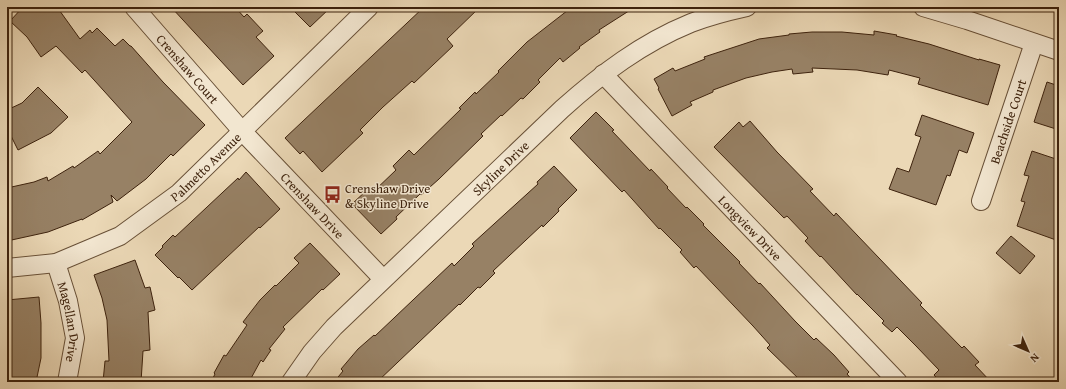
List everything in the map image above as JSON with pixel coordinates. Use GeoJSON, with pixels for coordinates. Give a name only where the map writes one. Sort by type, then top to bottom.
{"type":"FeatureCollection","features":[{"type":"Feature","properties":{"kind":"street","name":"Crenshaw Court"},"geometry":{"type":"LineString","coordinates":[[134,7],[242,131]]}},
{"type":"Feature","properties":{"kind":"street","name":"Palmetto Avenue"},"geometry":{"type":"LineString","coordinates":[[7,268],[56,263],[120,236],[179,192],[370,7]]}},
{"type":"Feature","properties":{"kind":"street","name":"Skyline Drive"},"geometry":{"type":"LineString","coordinates":[[291,382],[312,352],[383,279],[562,109],[603,74],[631,54],[692,23],[747,7]]}},
{"type":"Feature","properties":{"kind":"street"},"geometry":{"type":"LineString","coordinates":[[923,7],[1059,51]]}},
{"type":"Feature","properties":{"kind":"street","name":"Beachside Court"},"geometry":{"type":"LineString","coordinates":[[981,201],[1034,43]]}},
{"type":"Feature","properties":{"kind":"street","name":"Longview Drive"},"geometry":{"type":"LineString","coordinates":[[603,74],[898,382]]}},
{"type":"Feature","properties":{"kind":"street","name":"Crenshaw Drive"},"geometry":{"type":"LineString","coordinates":[[242,131],[383,279]]}},
{"type":"Feature","properties":{"kind":"street","name":"Magellan Drive"},"geometry":{"type":"LineString","coordinates":[[56,263],[68,301],[75,338],[67,382]]}},
{"type":"Feature","properties":{"kind":"building"},"geometry":{"type":"Polygon","coordinates":[[[23,7],[57,7],[80,39],[90,30],[92,33],[97,28],[115,46],[123,39],[205,125],[173,156],[171,154],[146,179],[117,201],[111,195],[113,202],[82,220],[48,232],[7,241],[7,188],[34,182],[47,177],[48,181],[73,166],[74,168],[98,151],[100,154],[132,122],[85,70],[82,73],[56,46],[41,57],[27,37],[10,21],[23,7]]]}},
{"type":"Feature","properties":{"kind":"building"},"geometry":{"type":"Polygon","coordinates":[[[171,7],[235,7],[244,17],[247,14],[263,31],[256,37],[274,56],[243,85],[171,7]]]}},
{"type":"Feature","properties":{"kind":"building"},"geometry":{"type":"Polygon","coordinates":[[[290,7],[331,7],[310,27],[290,7]]]}},
{"type":"Feature","properties":{"kind":"building"},"geometry":{"type":"Polygon","coordinates":[[[424,7],[480,7],[447,39],[453,46],[414,83],[412,81],[383,107],[360,130],[363,133],[322,172],[303,151],[300,154],[285,138],[424,7]]]}},
{"type":"Feature","properties":{"kind":"building"},"geometry":{"type":"Polygon","coordinates":[[[572,7],[635,7],[599,30],[600,32],[579,47],[580,48],[563,62],[560,58],[538,80],[540,82],[523,99],[521,98],[481,134],[483,136],[439,179],[421,195],[420,194],[396,217],[397,219],[381,234],[352,204],[368,189],[372,193],[396,170],[393,166],[409,150],[414,155],[461,109],[459,108],[475,92],[476,94],[499,72],[498,71],[527,42],[572,7]]]}},
{"type":"Feature","properties":{"kind":"building"},"geometry":{"type":"Polygon","coordinates":[[[874,31],[897,35],[896,36],[1000,65],[988,105],[918,84],[920,78],[889,70],[888,75],[857,70],[812,68],[813,72],[793,74],[792,69],[746,78],[713,90],[713,92],[690,102],[692,105],[672,116],[654,79],[673,68],[675,71],[705,59],[704,57],[759,39],[812,32],[842,32],[874,35],[874,31]]]}},
{"type":"Feature","properties":{"kind":"building"},"geometry":{"type":"Polygon","coordinates":[[[1047,82],[1059,86],[1059,118],[1056,129],[1034,122],[1047,82]]]}},
{"type":"Feature","properties":{"kind":"building"},"geometry":{"type":"Polygon","coordinates":[[[38,87],[68,117],[51,133],[18,150],[7,128],[7,110],[22,103],[38,87]]]}},
{"type":"Feature","properties":{"kind":"building"},"geometry":{"type":"Polygon","coordinates":[[[596,112],[650,171],[651,169],[668,187],[667,188],[704,224],[703,225],[795,321],[814,340],[816,338],[834,355],[849,372],[847,374],[854,382],[802,382],[767,348],[770,345],[696,266],[694,268],[680,252],[682,250],[660,228],[659,229],[624,190],[622,192],[570,138],[596,112]]]}},
{"type":"Feature","properties":{"kind":"building"},"geometry":{"type":"Polygon","coordinates":[[[922,115],[974,133],[967,153],[959,150],[950,176],[947,175],[936,205],[889,189],[897,168],[909,172],[921,137],[915,135],[922,115]]]}},
{"type":"Feature","properties":{"kind":"building"},"geometry":{"type":"Polygon","coordinates":[[[750,121],[777,152],[813,189],[810,191],[834,216],[836,213],[922,303],[920,305],[962,348],[964,346],[979,362],[975,365],[991,382],[940,382],[934,375],[939,370],[916,346],[897,327],[892,332],[882,323],[884,321],[805,241],[808,238],[787,216],[784,218],[714,147],[739,122],[743,127],[750,121]]]}},
{"type":"Feature","properties":{"kind":"building"},"geometry":{"type":"Polygon","coordinates":[[[1032,151],[1059,160],[1059,232],[1056,240],[1017,226],[1025,202],[1021,201],[1029,176],[1024,175],[1032,151]]]}},
{"type":"Feature","properties":{"kind":"building"},"geometry":{"type":"Polygon","coordinates":[[[554,166],[577,190],[543,227],[542,225],[493,271],[495,273],[480,288],[478,287],[460,305],[459,304],[377,382],[334,382],[343,371],[341,369],[358,349],[374,335],[375,336],[452,263],[454,266],[474,246],[472,244],[538,184],[537,182],[554,166]]]}},
{"type":"Feature","properties":{"kind":"building"},"geometry":{"type":"Polygon","coordinates":[[[246,172],[280,209],[192,290],[155,255],[173,235],[175,237],[246,172]]]}},
{"type":"Feature","properties":{"kind":"building"},"geometry":{"type":"Polygon","coordinates":[[[1011,236],[1035,256],[1020,274],[996,253],[1011,236]]]}},
{"type":"Feature","properties":{"kind":"building"},"geometry":{"type":"Polygon","coordinates":[[[310,243],[340,274],[323,290],[322,289],[283,327],[285,329],[269,349],[271,350],[263,362],[261,360],[249,382],[211,382],[215,374],[214,373],[224,355],[226,356],[247,325],[243,322],[260,300],[299,263],[294,258],[310,243]]]}},
{"type":"Feature","properties":{"kind":"building"},"geometry":{"type":"Polygon","coordinates":[[[135,260],[145,288],[150,287],[155,310],[148,312],[150,350],[143,351],[141,382],[103,382],[105,361],[109,361],[107,320],[102,298],[94,275],[135,260]]]}},
{"type":"Feature","properties":{"kind":"building"},"geometry":{"type":"Polygon","coordinates":[[[39,297],[41,358],[36,382],[7,382],[7,300],[39,297]]]}},
{"type":"Feature","properties":{"kind":"place","name":"Crenshaw Drive & Skyline Drive"},"geometry":{"type":"Point","coordinates":[332,195]}}]}
